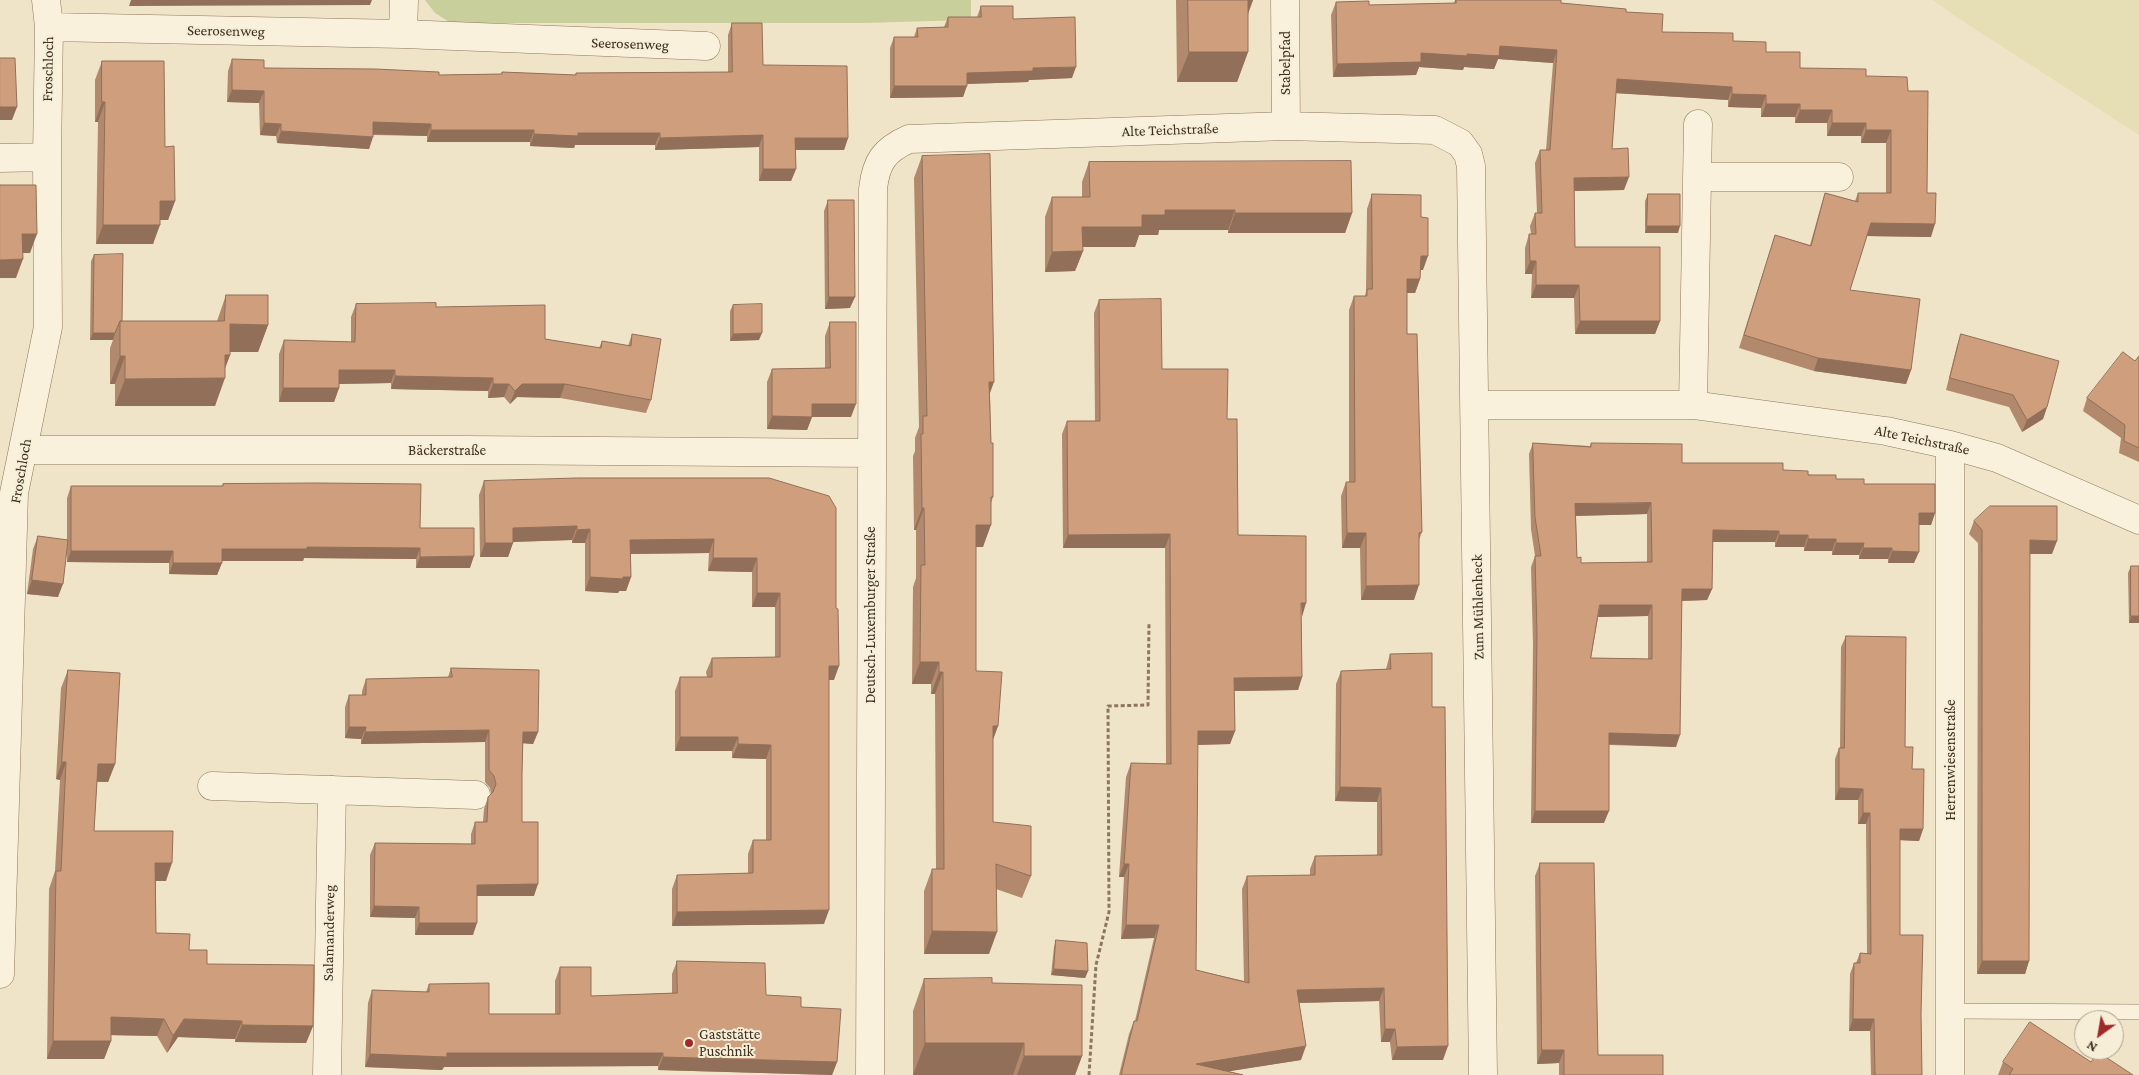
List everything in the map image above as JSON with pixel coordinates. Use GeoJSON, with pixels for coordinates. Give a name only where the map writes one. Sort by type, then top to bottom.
{"type":"FeatureCollection","features":[{"type":"Feature","properties":{"kind":"street","name":"Froschloch"},"geometry":{"type":"LineString","coordinates":[[0,974],[14,493],[48,327],[47,157],[49,27],[46,0]]}},
{"type":"Feature","properties":{"kind":"street"},"geometry":{"type":"LineString","coordinates":[[403,34],[404,0]]}},
{"type":"Feature","properties":{"kind":"street","name":"Stabelpfad"},"geometry":{"type":"LineString","coordinates":[[1285,0],[1286,126]]}},
{"type":"Feature","properties":{"kind":"street","name":"Seerosenweg"},"geometry":{"type":"LineString","coordinates":[[49,27],[403,34],[706,46]]}},
{"type":"Feature","properties":{"kind":"street"},"geometry":{"type":"LineString","coordinates":[[1693,405],[1698,124]]}},
{"type":"Feature","properties":{"kind":"street","name":"Alte Teichstraße"},"geometry":{"type":"LineString","coordinates":[[883,156],[893,146],[909,139],[1286,126],[1435,130],[1460,143]]}},
{"type":"Feature","properties":{"kind":"street","name":"Zum Mühlenheck"},"geometry":{"type":"LineString","coordinates":[[1460,143],[1468,154],[1472,166],[1473,192],[1482,1075]]}},
{"type":"Feature","properties":{"kind":"street","name":"Deutsch-Luxemburger Straße"},"geometry":{"type":"LineString","coordinates":[[870,1075],[873,189],[874,173],[883,156]]}},
{"type":"Feature","properties":{"kind":"street"},"geometry":{"type":"LineString","coordinates":[[0,158],[47,157]]}},
{"type":"Feature","properties":{"kind":"street"},"geometry":{"type":"LineString","coordinates":[[1697,177],[1839,177]]}},
{"type":"Feature","properties":{"kind":"street","name":"Alte Teichstraße"},"geometry":{"type":"LineString","coordinates":[[1475,405],[1693,405],[1886,431],[1950,445],[2006,461],[2139,520]]}},
{"type":"Feature","properties":{"kind":"street","name":"Herrenwiesenstraße"},"geometry":{"type":"LineString","coordinates":[[1950,445],[1950,1075]]}},
{"type":"Feature","properties":{"kind":"street","name":"Bäckerstraße"},"geometry":{"type":"LineString","coordinates":[[24,450],[467,450],[871,453]]}},
{"type":"Feature","properties":{"kind":"street"},"geometry":{"type":"LineString","coordinates":[[212,786],[476,796]]}},
{"type":"Feature","properties":{"kind":"street","name":"Salamanderweg"},"geometry":{"type":"LineString","coordinates":[[326,1075],[332,790]]}},
{"type":"Feature","properties":{"kind":"lane"},"geometry":{"type":"LineString","coordinates":[[1951,1011],[2139,1012]]}},
{"type":"Feature","properties":{"kind":"path"},"geometry":{"type":"LineString","coordinates":[[1089,1075],[1096,965],[1109,912],[1108,706],[1148,705],[1149,623]]}},
{"type":"Feature","properties":{"kind":"shaded area"},"geometry":{"type":"Polygon","coordinates":[[[1933,0],[2139,0],[2139,135],[1955,16],[1933,0]]]}},
{"type":"Feature","properties":{"kind":"green space"},"geometry":{"type":"Polygon","coordinates":[[[425,0],[971,0],[971,20],[862,23],[451,23],[435,13],[425,0]]]}},
{"type":"Feature","properties":{"kind":"building"},"geometry":{"type":"Polygon","coordinates":[[[1188,0],[1248,0],[1248,52],[1189,52],[1188,0]]]}},
{"type":"Feature","properties":{"kind":"building"},"geometry":{"type":"Polygon","coordinates":[[[1456,0],[1561,0],[1561,3],[1626,9],[1626,12],[1663,14],[1662,32],[1733,33],[1733,41],[1766,42],[1766,52],[1800,52],[1800,68],[1866,69],[1866,76],[1907,77],[1908,91],[1928,91],[1927,193],[1936,193],[1935,224],[1871,223],[1850,290],[1920,299],[1911,370],[1818,358],[1744,335],[1775,235],[1811,246],[1825,193],[1858,202],[1858,193],[1891,193],[1891,130],[1866,130],[1866,123],[1832,123],[1832,110],[1800,110],[1800,104],[1766,104],[1766,95],[1732,94],[1732,87],[1617,79],[1612,149],[1628,148],[1629,177],[1574,178],[1575,247],[1660,247],[1660,321],[1580,321],[1579,285],[1536,285],[1536,261],[1530,261],[1529,234],[1536,234],[1535,213],[1542,213],[1540,150],[1550,150],[1557,50],[1500,46],[1499,56],[1421,53],[1421,62],[1337,64],[1336,2],[1369,1],[1369,5],[1456,3],[1456,0]]]}},
{"type":"Feature","properties":{"kind":"building"},"geometry":{"type":"Polygon","coordinates":[[[981,6],[1013,6],[1013,19],[1075,17],[1076,67],[1033,68],[1033,71],[967,73],[967,86],[894,86],[894,37],[918,37],[917,28],[948,27],[948,17],[981,17],[981,6]]]}},
{"type":"Feature","properties":{"kind":"building"},"geometry":{"type":"Polygon","coordinates":[[[732,23],[762,23],[763,65],[847,66],[848,138],[795,138],[796,169],[763,169],[763,135],[660,138],[660,133],[578,133],[578,136],[534,134],[534,130],[431,130],[431,124],[373,122],[373,137],[281,131],[281,124],[264,123],[264,91],[232,90],[232,59],[264,60],[264,68],[375,69],[439,72],[439,75],[502,74],[502,72],[576,75],[576,73],[732,72],[732,23]]]}},
{"type":"Feature","properties":{"kind":"building"},"geometry":{"type":"Polygon","coordinates":[[[0,58],[15,58],[17,107],[0,107],[0,58]]]}},
{"type":"Feature","properties":{"kind":"building"},"geometry":{"type":"Polygon","coordinates":[[[102,61],[164,61],[165,147],[174,146],[175,201],[160,201],[160,225],[103,225],[105,102],[102,102],[102,61]]]}},
{"type":"Feature","properties":{"kind":"building"},"geometry":{"type":"Polygon","coordinates":[[[990,154],[994,382],[989,382],[991,443],[993,443],[993,497],[991,497],[991,525],[976,525],[976,671],[1002,672],[998,726],[993,726],[993,822],[1031,826],[1031,876],[996,864],[997,932],[932,931],[932,869],[944,869],[943,672],[939,672],[939,662],[920,662],[921,565],[925,565],[921,434],[923,434],[923,416],[927,416],[922,156],[990,154]]]}},
{"type":"Feature","properties":{"kind":"building"},"geometry":{"type":"Polygon","coordinates":[[[1351,161],[1352,213],[1235,213],[1235,210],[1165,210],[1165,215],[1142,215],[1142,227],[1082,227],[1083,251],[1052,252],[1052,197],[1090,197],[1089,162],[1351,161]]]}},
{"type":"Feature","properties":{"kind":"building"},"geometry":{"type":"Polygon","coordinates":[[[0,185],[36,185],[37,234],[22,234],[23,259],[0,260],[0,185]]]}},
{"type":"Feature","properties":{"kind":"building"},"geometry":{"type":"Polygon","coordinates":[[[1372,194],[1421,195],[1421,217],[1428,218],[1428,256],[1421,256],[1420,279],[1407,279],[1407,334],[1417,334],[1422,532],[1419,533],[1419,585],[1366,586],[1366,533],[1347,533],[1346,482],[1355,482],[1354,296],[1367,296],[1367,289],[1372,289],[1372,194]]]}},
{"type":"Feature","properties":{"kind":"building"},"geometry":{"type":"Polygon","coordinates":[[[1648,194],[1680,194],[1680,226],[1647,226],[1648,194]]]}},
{"type":"Feature","properties":{"kind":"building"},"geometry":{"type":"Polygon","coordinates":[[[828,200],[854,200],[855,297],[829,297],[828,200]]]}},
{"type":"Feature","properties":{"kind":"building"},"geometry":{"type":"Polygon","coordinates":[[[123,254],[122,321],[120,321],[115,333],[93,333],[94,255],[123,254]]]}},
{"type":"Feature","properties":{"kind":"building"},"geometry":{"type":"Polygon","coordinates":[[[226,295],[268,295],[268,325],[230,324],[230,355],[225,355],[225,378],[125,379],[125,356],[120,356],[120,321],[224,321],[226,295]]]}},
{"type":"Feature","properties":{"kind":"building"},"geometry":{"type":"Polygon","coordinates":[[[1161,299],[1162,369],[1228,369],[1227,419],[1237,419],[1238,535],[1306,536],[1306,603],[1301,603],[1302,677],[1234,678],[1235,731],[1198,731],[1196,970],[1249,983],[1247,876],[1315,875],[1315,856],[1382,855],[1381,788],[1340,787],[1341,671],[1391,669],[1390,654],[1432,653],[1432,707],[1445,707],[1448,1046],[1397,1047],[1395,1029],[1385,1029],[1384,988],[1297,990],[1306,1046],[1196,1064],[1243,1075],[1121,1075],[1134,1021],[1137,1021],[1159,925],[1126,925],[1129,864],[1124,864],[1131,763],[1171,764],[1170,534],[1068,535],[1067,421],[1100,421],[1099,300],[1161,299]]]}},
{"type":"Feature","properties":{"kind":"building"},"geometry":{"type":"Polygon","coordinates":[[[436,303],[436,307],[545,305],[545,339],[601,348],[602,341],[631,346],[632,334],[661,339],[651,400],[565,384],[522,384],[515,391],[509,384],[493,384],[493,378],[395,376],[395,370],[339,370],[339,388],[283,388],[284,340],[355,342],[356,304],[436,303]]]}},
{"type":"Feature","properties":{"kind":"building"},"geometry":{"type":"Polygon","coordinates":[[[762,304],[762,333],[733,334],[733,305],[762,304]]]}},
{"type":"Feature","properties":{"kind":"building"},"geometry":{"type":"Polygon","coordinates":[[[830,322],[856,322],[856,404],[812,404],[812,417],[772,416],[772,369],[830,368],[830,322]]]}},
{"type":"Feature","properties":{"kind":"building"},"geometry":{"type":"Polygon","coordinates":[[[1961,334],[2059,361],[2047,407],[2027,420],[2013,395],[1950,378],[1961,334]]]}},
{"type":"Feature","properties":{"kind":"building"},"geometry":{"type":"Polygon","coordinates":[[[2123,352],[2135,361],[2139,356],[2139,448],[2124,441],[2125,425],[2087,398],[2123,352]]]}},
{"type":"Feature","properties":{"kind":"building"},"geometry":{"type":"Polygon","coordinates":[[[1533,443],[1591,447],[1591,443],[1682,444],[1682,463],[1783,463],[1783,470],[1808,471],[1808,475],[1836,475],[1836,479],[1864,479],[1864,484],[1935,484],[1935,513],[1919,513],[1919,552],[1892,551],[1892,548],[1863,548],[1864,543],[1836,543],[1836,539],[1808,539],[1808,535],[1779,535],[1779,531],[1713,530],[1712,589],[1682,589],[1680,735],[1609,733],[1609,811],[1535,811],[1537,633],[1535,556],[1541,556],[1535,517],[1533,443]],[[1651,503],[1575,504],[1577,558],[1581,557],[1581,563],[1652,562],[1651,503]],[[1600,605],[1591,658],[1652,659],[1652,605],[1600,605]]]}},
{"type":"Feature","properties":{"kind":"building"},"geometry":{"type":"Polygon","coordinates":[[[577,478],[769,478],[829,496],[836,508],[836,608],[838,609],[839,666],[829,666],[829,910],[677,912],[677,875],[753,873],[753,840],[771,840],[771,745],[738,744],[738,737],[680,737],[680,677],[712,677],[712,658],[780,657],[780,593],[757,593],[757,558],[713,558],[714,539],[630,540],[631,577],[623,577],[623,579],[590,577],[590,529],[577,530],[577,526],[513,528],[513,543],[485,543],[484,481],[577,478]]]}},
{"type":"Feature","properties":{"kind":"building"},"geometry":{"type":"Polygon","coordinates":[[[223,484],[421,484],[420,528],[474,528],[474,556],[420,557],[420,548],[307,547],[307,549],[222,549],[222,563],[173,563],[173,551],[71,551],[71,486],[223,486],[223,484]]]}},
{"type":"Feature","properties":{"kind":"building"},"geometry":{"type":"Polygon","coordinates":[[[1990,506],[2057,506],[2057,541],[2030,540],[2029,961],[1982,961],[1982,530],[1974,521],[1990,506]]]}},
{"type":"Feature","properties":{"kind":"building"},"geometry":{"type":"Polygon","coordinates":[[[38,536],[68,540],[63,584],[32,580],[38,536]]]}},
{"type":"Feature","properties":{"kind":"building"},"geometry":{"type":"Polygon","coordinates":[[[2131,566],[2139,566],[2139,616],[2131,616],[2131,566]]]}},
{"type":"Feature","properties":{"kind":"building"},"geometry":{"type":"Polygon","coordinates":[[[1846,636],[1906,637],[1905,747],[1913,747],[1912,769],[1924,769],[1923,829],[1900,829],[1900,935],[1923,935],[1922,1075],[1875,1075],[1874,1019],[1853,1019],[1854,963],[1860,963],[1860,953],[1871,954],[1870,813],[1863,813],[1863,789],[1839,788],[1839,748],[1844,748],[1846,636]]]}},
{"type":"Feature","properties":{"kind":"building"},"geometry":{"type":"Polygon","coordinates":[[[451,668],[539,670],[538,732],[523,732],[522,774],[522,822],[538,822],[538,884],[477,885],[477,923],[419,923],[419,907],[374,906],[375,843],[475,844],[475,822],[487,822],[488,797],[493,792],[496,784],[494,776],[489,770],[489,730],[365,732],[366,727],[349,727],[349,695],[366,695],[366,679],[452,677],[451,668]]]}},
{"type":"Feature","properties":{"kind":"building"},"geometry":{"type":"Polygon","coordinates":[[[68,670],[120,673],[115,764],[98,764],[94,831],[173,831],[172,863],[155,863],[156,933],[190,934],[189,950],[207,950],[207,964],[314,965],[313,1026],[242,1025],[242,1021],[184,1019],[173,1036],[164,1019],[111,1017],[111,1041],[53,1041],[56,871],[61,871],[66,762],[62,762],[68,670]]]}},
{"type":"Feature","properties":{"kind":"building"},"geometry":{"type":"Polygon","coordinates":[[[1540,863],[1594,863],[1598,1055],[1663,1055],[1663,1075],[1564,1075],[1564,1050],[1542,1050],[1540,863]]]}},
{"type":"Feature","properties":{"kind":"building"},"geometry":{"type":"Polygon","coordinates":[[[1056,940],[1087,943],[1088,971],[1054,969],[1056,940]]]}},
{"type":"Feature","properties":{"kind":"building"},"geometry":{"type":"Polygon","coordinates":[[[677,961],[765,963],[766,995],[801,997],[801,1007],[841,1009],[837,1062],[663,1057],[663,1053],[447,1053],[447,1057],[370,1054],[372,990],[429,992],[429,984],[489,983],[489,1014],[560,1014],[560,967],[591,967],[591,996],[677,993],[677,961]]]}},
{"type":"Feature","properties":{"kind":"building"},"geometry":{"type":"Polygon","coordinates":[[[992,978],[992,983],[1082,985],[1082,1056],[1024,1056],[1024,1043],[925,1043],[924,979],[992,978]]]}},
{"type":"Feature","properties":{"kind":"building"},"geometry":{"type":"Polygon","coordinates":[[[2030,1022],[2074,1051],[2074,1060],[2088,1060],[2091,1062],[2092,1060],[2110,1060],[2133,1075],[2009,1075],[2013,1069],[2003,1062],[2030,1022]]]}},
{"type":"Feature","properties":{"kind":"place","name":"Gaststätte Puschnik"},"geometry":{"type":"Point","coordinates":[689,1043]}}]}
